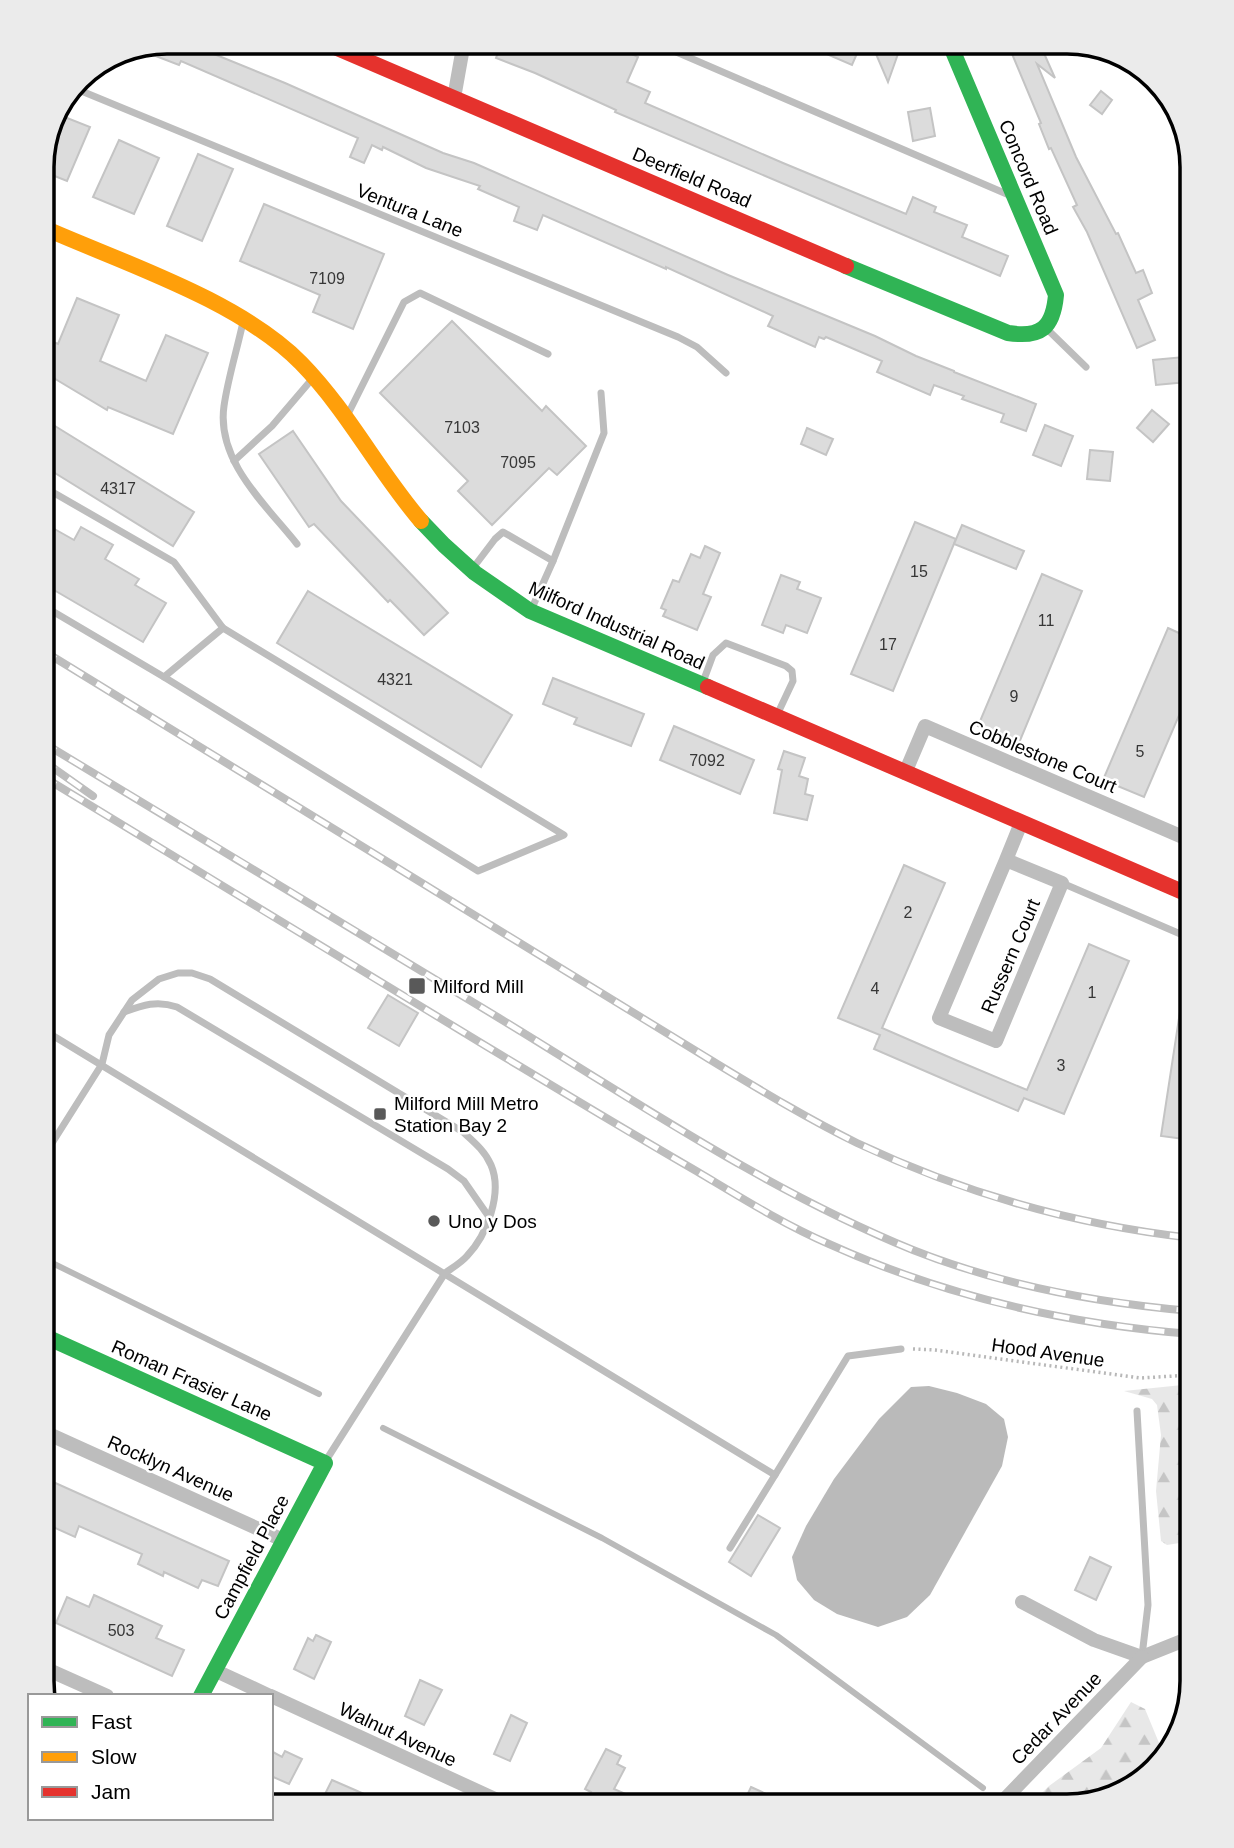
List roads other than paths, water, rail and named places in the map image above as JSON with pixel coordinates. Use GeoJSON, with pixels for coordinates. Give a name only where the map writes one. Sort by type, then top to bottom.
{"type":"FeatureCollection","features":[{"type":"Feature","properties":{"kind":"street","name":"Deerfield Road"},"geometry":{"type":"LineString","coordinates":[[351,54],[996,330],[1011,335],[1029,335],[1047,328]]}},
{"type":"Feature","properties":{"kind":"street"},"geometry":{"type":"LineString","coordinates":[[454,98],[462,54]]}},
{"type":"Feature","properties":{"kind":"street","name":"Concord Road"},"geometry":{"type":"LineString","coordinates":[[954,54],[1056,295],[1056,311],[1047,328]]}},
{"type":"Feature","properties":{"kind":"street","name":"Milford Industrial Road"},"geometry":{"type":"LineString","coordinates":[[54,232],[209,300],[244,319],[282,345],[314,377],[436,538],[471,572],[530,611],[1180,891]]}},
{"type":"Feature","properties":{"kind":"street","name":"Cobblestone Court"},"geometry":{"type":"LineString","coordinates":[[905,773],[925,726],[1180,836]]}},
{"type":"Feature","properties":{"kind":"street","name":"Russern Court"},"geometry":{"type":"LineString","coordinates":[[1006,860],[1062,883],[996,1041],[939,1018],[1021,823]]}},
{"type":"Feature","properties":{"kind":"street","name":"Roman Frasier Lane"},"geometry":{"type":"LineString","coordinates":[[54,1340],[325,1463]]}},
{"type":"Feature","properties":{"kind":"street","name":"Rocklyn Avenue"},"geometry":{"type":"LineString","coordinates":[[54,1436],[283,1540]]}},
{"type":"Feature","properties":{"kind":"street","name":"Campfield Place"},"geometry":{"type":"LineString","coordinates":[[202,1694],[325,1463]]}},
{"type":"Feature","properties":{"kind":"street"},"geometry":{"type":"LineString","coordinates":[[1022,1602],[1094,1640],[1142,1657],[1180,1642]]}},
{"type":"Feature","properties":{"kind":"street","name":"Cedar Avenue"},"geometry":{"type":"LineString","coordinates":[[1010,1794],[1142,1657]]}},
{"type":"Feature","properties":{"kind":"street","name":"Walnut Avenue"},"geometry":{"type":"LineString","coordinates":[[214,1670],[267,1694]]}},
{"type":"Feature","properties":{"kind":"street"},"geometry":{"type":"LineString","coordinates":[[54,1672],[103,1694]]}},
{"type":"Feature","properties":{"kind":"street","name":"Walnut Avenue"},"geometry":{"type":"LineString","coordinates":[[273,1697],[484,1794]]}},
{"type":"Feature","properties":{"kind":"lane"},"geometry":{"type":"LineString","coordinates":[[681,54],[1016,198]]}},
{"type":"Feature","properties":{"kind":"lane","name":"Ventura Lane"},"geometry":{"type":"LineString","coordinates":[[83,91],[678,337],[697,347],[726,373]]}},
{"type":"Feature","properties":{"kind":"lane"},"geometry":{"type":"LineString","coordinates":[[346,418],[404,302],[420,293],[548,354]]}},
{"type":"Feature","properties":{"kind":"lane"},"geometry":{"type":"LineString","coordinates":[[244,319],[223,408],[223,430],[239,472],[297,544]]}},
{"type":"Feature","properties":{"kind":"lane"},"geometry":{"type":"LineString","coordinates":[[1047,328],[1086,367]]}},
{"type":"Feature","properties":{"kind":"lane"},"geometry":{"type":"LineString","coordinates":[[234,460],[272,426],[314,377]]}},
{"type":"Feature","properties":{"kind":"lane"},"geometry":{"type":"LineString","coordinates":[[530,611],[604,433],[601,393]]}},
{"type":"Feature","properties":{"kind":"lane"},"geometry":{"type":"LineString","coordinates":[[54,493],[174,562],[223,628],[564,835],[478,871],[164,677],[54,613]]}},
{"type":"Feature","properties":{"kind":"lane"},"geometry":{"type":"LineString","coordinates":[[471,572],[503,532],[553,561]]}},
{"type":"Feature","properties":{"kind":"lane"},"geometry":{"type":"LineString","coordinates":[[164,677],[223,628]]}},
{"type":"Feature","properties":{"kind":"lane"},"geometry":{"type":"LineString","coordinates":[[701,686],[713,655],[726,643],[786,666],[792,671],[793,681],[776,718]]}},
{"type":"Feature","properties":{"kind":"lane"},"geometry":{"type":"LineString","coordinates":[[1062,883],[1180,934]]}},
{"type":"Feature","properties":{"kind":"lane"},"geometry":{"type":"LineString","coordinates":[[54,1140],[102,1064],[109,1035],[132,1000],[159,979],[192,973],[209,979],[463,1132],[481,1148],[491,1166],[496,1184],[489,1217],[467,1256],[445,1273],[325,1463]]}},
{"type":"Feature","properties":{"kind":"lane"},"geometry":{"type":"LineString","coordinates":[[124,1012],[150,1003],[162,1002],[177,1007],[449,1169],[464,1181],[489,1217]]}},
{"type":"Feature","properties":{"kind":"lane"},"geometry":{"type":"LineString","coordinates":[[54,1036],[775,1475]]}},
{"type":"Feature","properties":{"kind":"lane"},"geometry":{"type":"LineString","coordinates":[[730,1548],[848,1356],[901,1349]]}},
{"type":"Feature","properties":{"kind":"lane"},"geometry":{"type":"LineString","coordinates":[[1137,1411],[1148,1605],[1142,1657]]}},
{"type":"Feature","properties":{"kind":"waterway"},"geometry":{"type":"LineString","coordinates":[[54,1264],[319,1394]]}},
{"type":"Feature","properties":{"kind":"waterway"},"geometry":{"type":"LineString","coordinates":[[383,1428],[602,1538],[776,1635],[983,1788]]}},
{"type":"Feature","properties":{"kind":"railway"},"geometry":{"type":"LineString","coordinates":[[54,657],[709,1059],[857,1143],[938,1177],[1020,1204],[1105,1225],[1180,1236]]}},
{"type":"Feature","properties":{"kind":"railway"},"geometry":{"type":"LineString","coordinates":[[54,749],[651,1112],[805,1200],[913,1250],[980,1273],[1050,1291],[1180,1310]]}},
{"type":"Feature","properties":{"kind":"railway"},"geometry":{"type":"LineString","coordinates":[[54,768],[93,796]]}},
{"type":"Feature","properties":{"kind":"railway"},"geometry":{"type":"LineString","coordinates":[[54,783],[486,1046],[762,1210],[812,1236],[917,1279],[1006,1305],[1098,1323],[1180,1333]]}},
{"type":"Feature","properties":{"kind":"place","name":"Milford Mill"},"geometry":{"type":"Point","coordinates":[417,986]}},
{"type":"Feature","properties":{"kind":"place","name":"Milford Mill Metro Station Bay 2"},"geometry":{"type":"Point","coordinates":[380,1114]}},
{"type":"Feature","properties":{"kind":"place","name":"Uno y Dos"},"geometry":{"type":"Point","coordinates":[434,1221]}}]}
